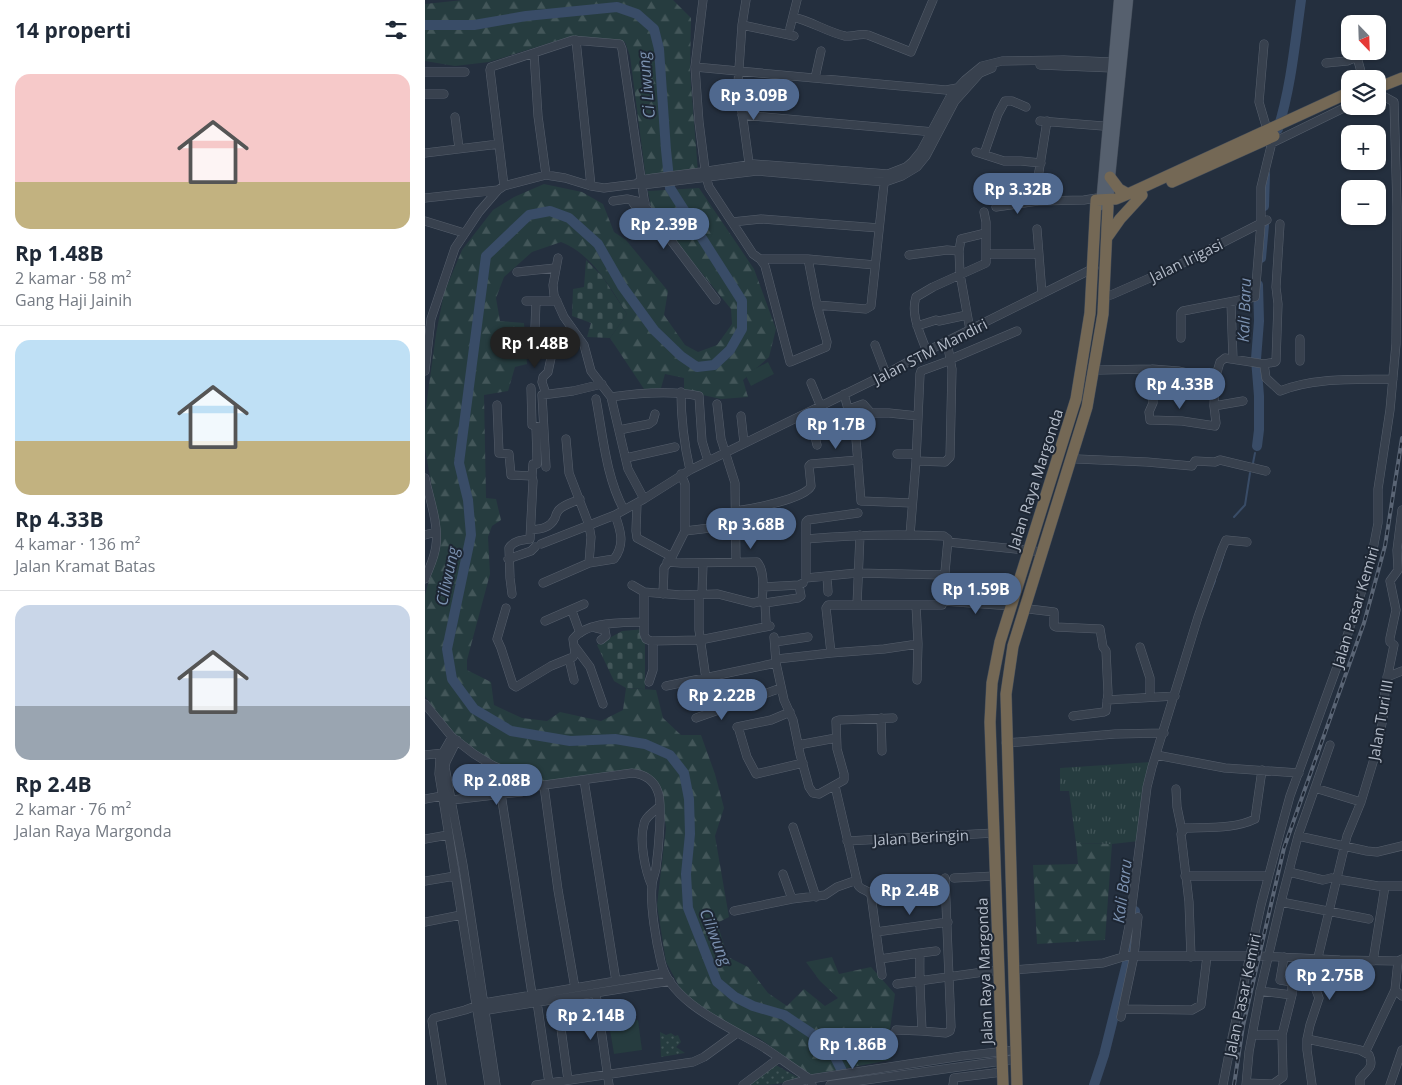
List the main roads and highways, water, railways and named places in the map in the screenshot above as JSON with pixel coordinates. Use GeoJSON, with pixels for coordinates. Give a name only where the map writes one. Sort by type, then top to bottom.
{"type":"FeatureCollection","features":[{"type":"Feature","properties":{"kind":"highway"},"geometry":{"type":"LineString","coordinates":[[1386,77],[1402,71]]}},
{"type":"Feature","properties":{"kind":"highway"},"geometry":{"type":"LineString","coordinates":[[1386,85],[1402,78]]}},
{"type":"Feature","properties":{"kind":"highway"},"geometry":{"type":"LineString","coordinates":[[1101,202],[1121,204],[1142,195],[1341,96]]}},
{"type":"Feature","properties":{"kind":"highway"},"geometry":{"type":"LineString","coordinates":[[1101,202],[1116,199],[1209,161],[1341,104]]}},
{"type":"Feature","properties":{"kind":"highway"},"geometry":{"type":"LineString","coordinates":[[1110,177],[1119,190],[1128,194]]}},
{"type":"Feature","properties":{"kind":"highway"},"geometry":{"type":"LineString","coordinates":[[1108,240],[1120,219],[1142,195]]}},
{"type":"Feature","properties":{"kind":"highway","name":"Jalan Raya Margonda"},"geometry":{"type":"LineString","coordinates":[[1021,611],[1081,415],[1111,295],[1112,255],[1101,202]]}},
{"type":"Feature","properties":{"kind":"highway","name":"Jalan Raya Margonda"},"geometry":{"type":"LineString","coordinates":[[1020,1081],[1007,1058],[998,970],[994,833],[994,722],[1003,656],[1077,460],[1093,313],[1101,202]]}},
{"type":"Feature","properties":{"kind":"highway","name":"Jalan Raya Margonda"},"geometry":{"type":"LineString","coordinates":[[1020,1081],[1006,694],[1009,666],[1021,611],[1031,550],[1081,415],[1100,370],[1108,240]]}},
{"type":"Feature","properties":{"kind":"highway","name":"Jalan Raya Margonda"},"geometry":{"type":"LineString","coordinates":[[994,722],[1008,1085]]}},
{"type":"Feature","properties":{"kind":"highway","name":"Jalan Raya Margonda"},"geometry":{"type":"LineString","coordinates":[[1003,1085],[1015,970]]}},
{"type":"Feature","properties":{"kind":"main road","name":"Jalan Raya Margonda"},"geometry":{"type":"LineString","coordinates":[[1101,202],[1114,0]]}},
{"type":"Feature","properties":{"kind":"main road","name":"Jalan Raya Margonda"},"geometry":{"type":"LineString","coordinates":[[1101,202],[1103,126],[1119,0]]}},
{"type":"Feature","properties":{"kind":"main road","name":"Jalan Raya Margonda"},"geometry":{"type":"LineString","coordinates":[[1101,202],[1110,177],[1128,0]]}},
{"type":"Feature","properties":{"kind":"waterway","name":"Kali Baru"},"geometry":{"type":"LineString","coordinates":[[1278,129],[1295,49],[1301,0]]}},
{"type":"Feature","properties":{"kind":"waterway","name":"Ciliwung"},"geometry":{"type":"LineString","coordinates":[[425,25],[474,25],[526,16],[617,7],[637,14],[654,29],[659,49],[670,188],[742,301],[742,329],[730,350],[714,365],[697,367],[681,356],[654,330],[622,286],[598,244],[569,218],[550,211],[529,215],[486,256],[459,463],[468,500],[471,535],[447,649],[452,679],[474,709],[511,731],[570,741],[615,739],[645,744],[670,755],[684,773],[689,799],[690,834],[686,874],[688,908],[717,982],[735,997],[753,1006],[784,1015],[811,1033],[832,1051],[849,1085]]}},
{"type":"Feature","properties":{"kind":"waterway","name":"Kali Baru"},"geometry":{"type":"LineString","coordinates":[[1264,206],[1265,174]]}},
{"type":"Feature","properties":{"kind":"waterway","name":"Kali Baru"},"geometry":{"type":"LineString","coordinates":[[1261,258],[1264,225]]}},
{"type":"Feature","properties":{"kind":"waterway","name":"Kali Baru"},"geometry":{"type":"LineString","coordinates":[[1257,446],[1259,430],[1256,359],[1259,321],[1258,285]]}},
{"type":"Feature","properties":{"kind":"waterway","name":"Kali Baru"},"geometry":{"type":"LineString","coordinates":[[1253,463],[1255,453]]}},
{"type":"Feature","properties":{"kind":"waterway","name":"Kali Baru"},"geometry":{"type":"LineString","coordinates":[[1234,517],[1245,505],[1250,473]]}},
{"type":"Feature","properties":{"kind":"waterway","name":"Kali Baru"},"geometry":{"type":"LineString","coordinates":[[1219,570],[1224,553]]}},
{"type":"Feature","properties":{"kind":"waterway","name":"Kali Baru"},"geometry":{"type":"LineString","coordinates":[[1211,591],[1215,581]]}},
{"type":"Feature","properties":{"kind":"waterway","name":"Kali Baru"},"geometry":{"type":"LineString","coordinates":[[1094,1085],[1104,1055],[1128,959],[1135,911]]}},
{"type":"Feature","properties":{"kind":"railway"},"geometry":{"type":"LineString","coordinates":[[1234,1085],[1243,1026],[1284,848],[1364,623],[1385,546],[1402,438]]}},
{"type":"Feature","properties":{"kind":"water label","name":"Ci Liwung"},"geometry":{"type":"Point","coordinates":[646,85]}}]}
